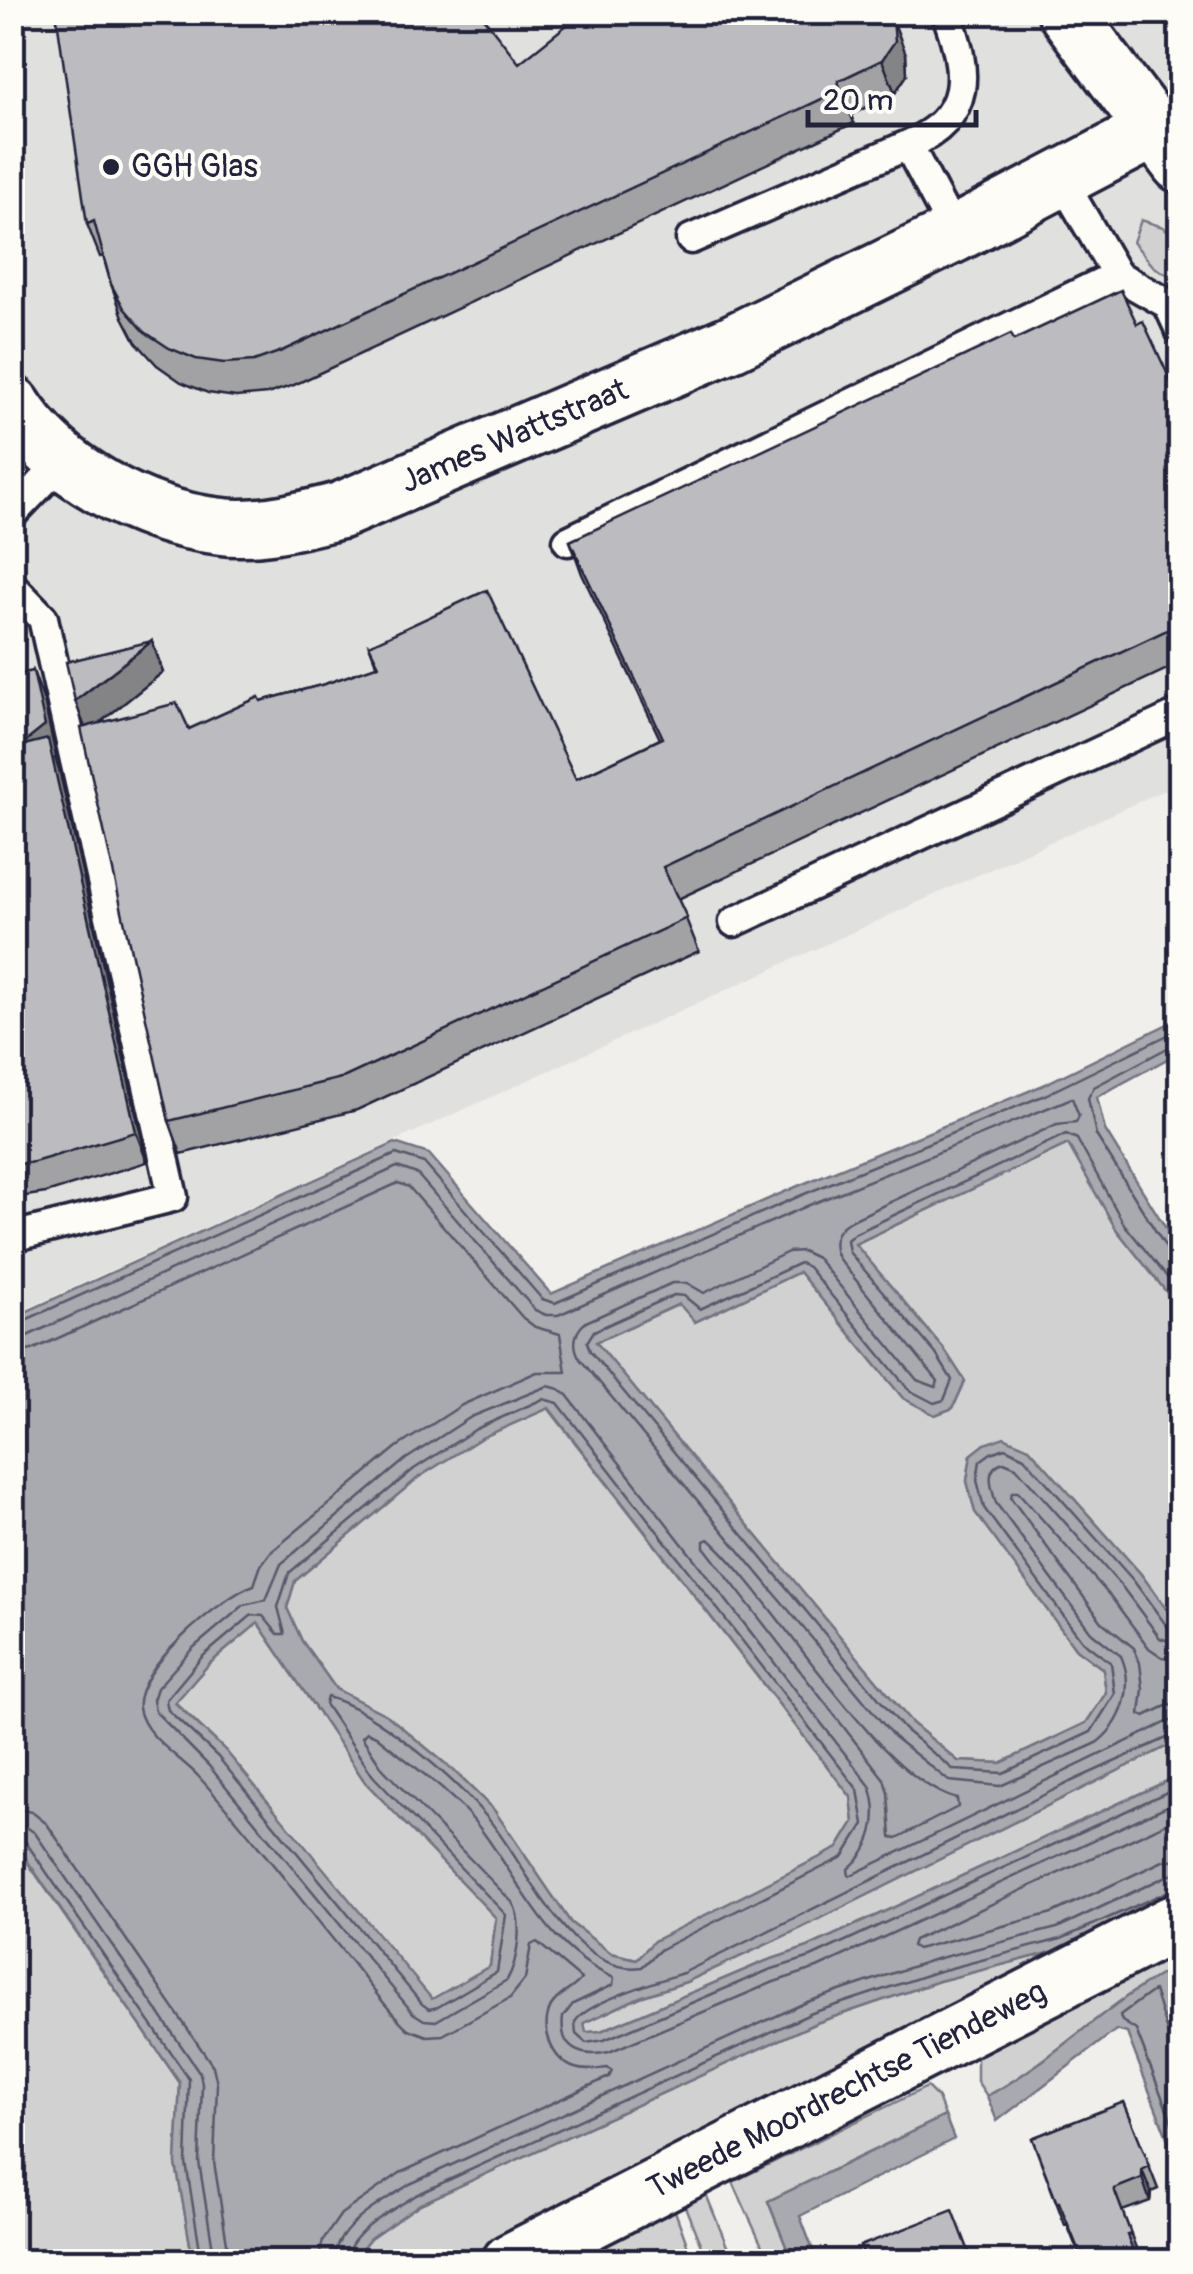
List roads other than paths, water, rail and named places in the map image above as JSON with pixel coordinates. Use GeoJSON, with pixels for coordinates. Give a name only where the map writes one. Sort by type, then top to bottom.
{"type":"FeatureCollection","features":[{"type":"Feature","properties":{"kind":"street"},"geometry":{"type":"LineString","coordinates":[[1066,12],[1168,147]]}},
{"type":"Feature","properties":{"kind":"street","name":"James Wattstraat"},"geometry":{"type":"LineString","coordinates":[[12,404],[64,460],[109,490],[168,516],[220,527],[277,525],[339,511],[732,343],[1060,178],[1168,147]]}},
{"type":"Feature","properties":{"kind":"street","name":"Tweede Moordrechtse Tiendeweg"},"geometry":{"type":"LineString","coordinates":[[510,2262],[1180,1920]]}},
{"type":"Feature","properties":{"kind":"lane"},"geometry":{"type":"LineString","coordinates":[[692,239],[932,135],[960,100],[962,54],[946,12]]}},
{"type":"Feature","properties":{"kind":"lane"},"geometry":{"type":"LineString","coordinates":[[908,145],[955,234]]}},
{"type":"Feature","properties":{"kind":"lane"},"geometry":{"type":"LineString","coordinates":[[1060,178],[1117,275],[1168,304],[1180,330]]}},
{"type":"Feature","properties":{"kind":"lane"},"geometry":{"type":"LineString","coordinates":[[568,541],[1117,275]]}},
{"type":"Feature","properties":{"kind":"lane"},"geometry":{"type":"LineString","coordinates":[[12,514],[64,460]]}},
{"type":"Feature","properties":{"kind":"lane"},"geometry":{"type":"LineString","coordinates":[[12,586],[44,618],[172,1196],[12,1237]]}},
{"type":"Feature","properties":{"kind":"lane"},"geometry":{"type":"LineString","coordinates":[[734,922],[1180,714]]}},
{"type":"Feature","properties":{"kind":"water"},"geometry":{"type":"Polygon","coordinates":[[[1180,1018],[1180,1052],[1097,1097],[1105,1130],[1180,1251],[1180,1309],[1116,1229],[1068,1144],[855,1244],[944,1349],[965,1381],[953,1408],[935,1415],[903,1398],[799,1272],[695,1322],[679,1304],[596,1342],[912,1723],[958,1761],[1001,1763],[1086,1723],[1106,1693],[1103,1669],[1076,1649],[975,1512],[967,1481],[971,1455],[1004,1437],[1029,1448],[1141,1574],[1180,1628],[1180,1740],[799,1929],[686,1982],[640,1997],[584,2023],[586,2032],[601,2031],[808,1947],[1180,1775],[1180,1895],[1064,1949],[939,1981],[816,2023],[420,2204],[370,2239],[352,2261],[193,2261],[176,2164],[180,2083],[13,1840],[12,1318],[395,1143],[429,1154],[551,1294],[1041,1086],[1180,1018]],[[549,1408],[481,1438],[419,1477],[295,1581],[287,1608],[302,1641],[336,1689],[388,1716],[453,1770],[494,1810],[571,1923],[611,1953],[637,1959],[654,1941],[838,1848],[854,1822],[851,1797],[549,1408]],[[258,1623],[209,1664],[175,1703],[225,1750],[432,1999],[490,1966],[496,1918],[365,1782],[258,1623]]]}},
{"type":"Feature","properties":{"kind":"water"},"geometry":{"type":"Polygon","coordinates":[[[1180,1964],[1180,1994],[1166,2001],[1180,2040],[1180,2171],[1127,2033],[1116,2030],[997,2121],[987,2096],[1037,2065],[1130,1994],[1180,1964]]]}},
{"type":"Feature","properties":{"kind":"water"},"geometry":{"type":"Polygon","coordinates":[[[945,2116],[954,2139],[800,2216],[817,2261],[792,2261],[768,2201],[945,2116]]]}},
{"type":"Feature","properties":{"kind":"place","name":"GGH Glas"},"geometry":{"type":"Point","coordinates":[111,167]}}]}
